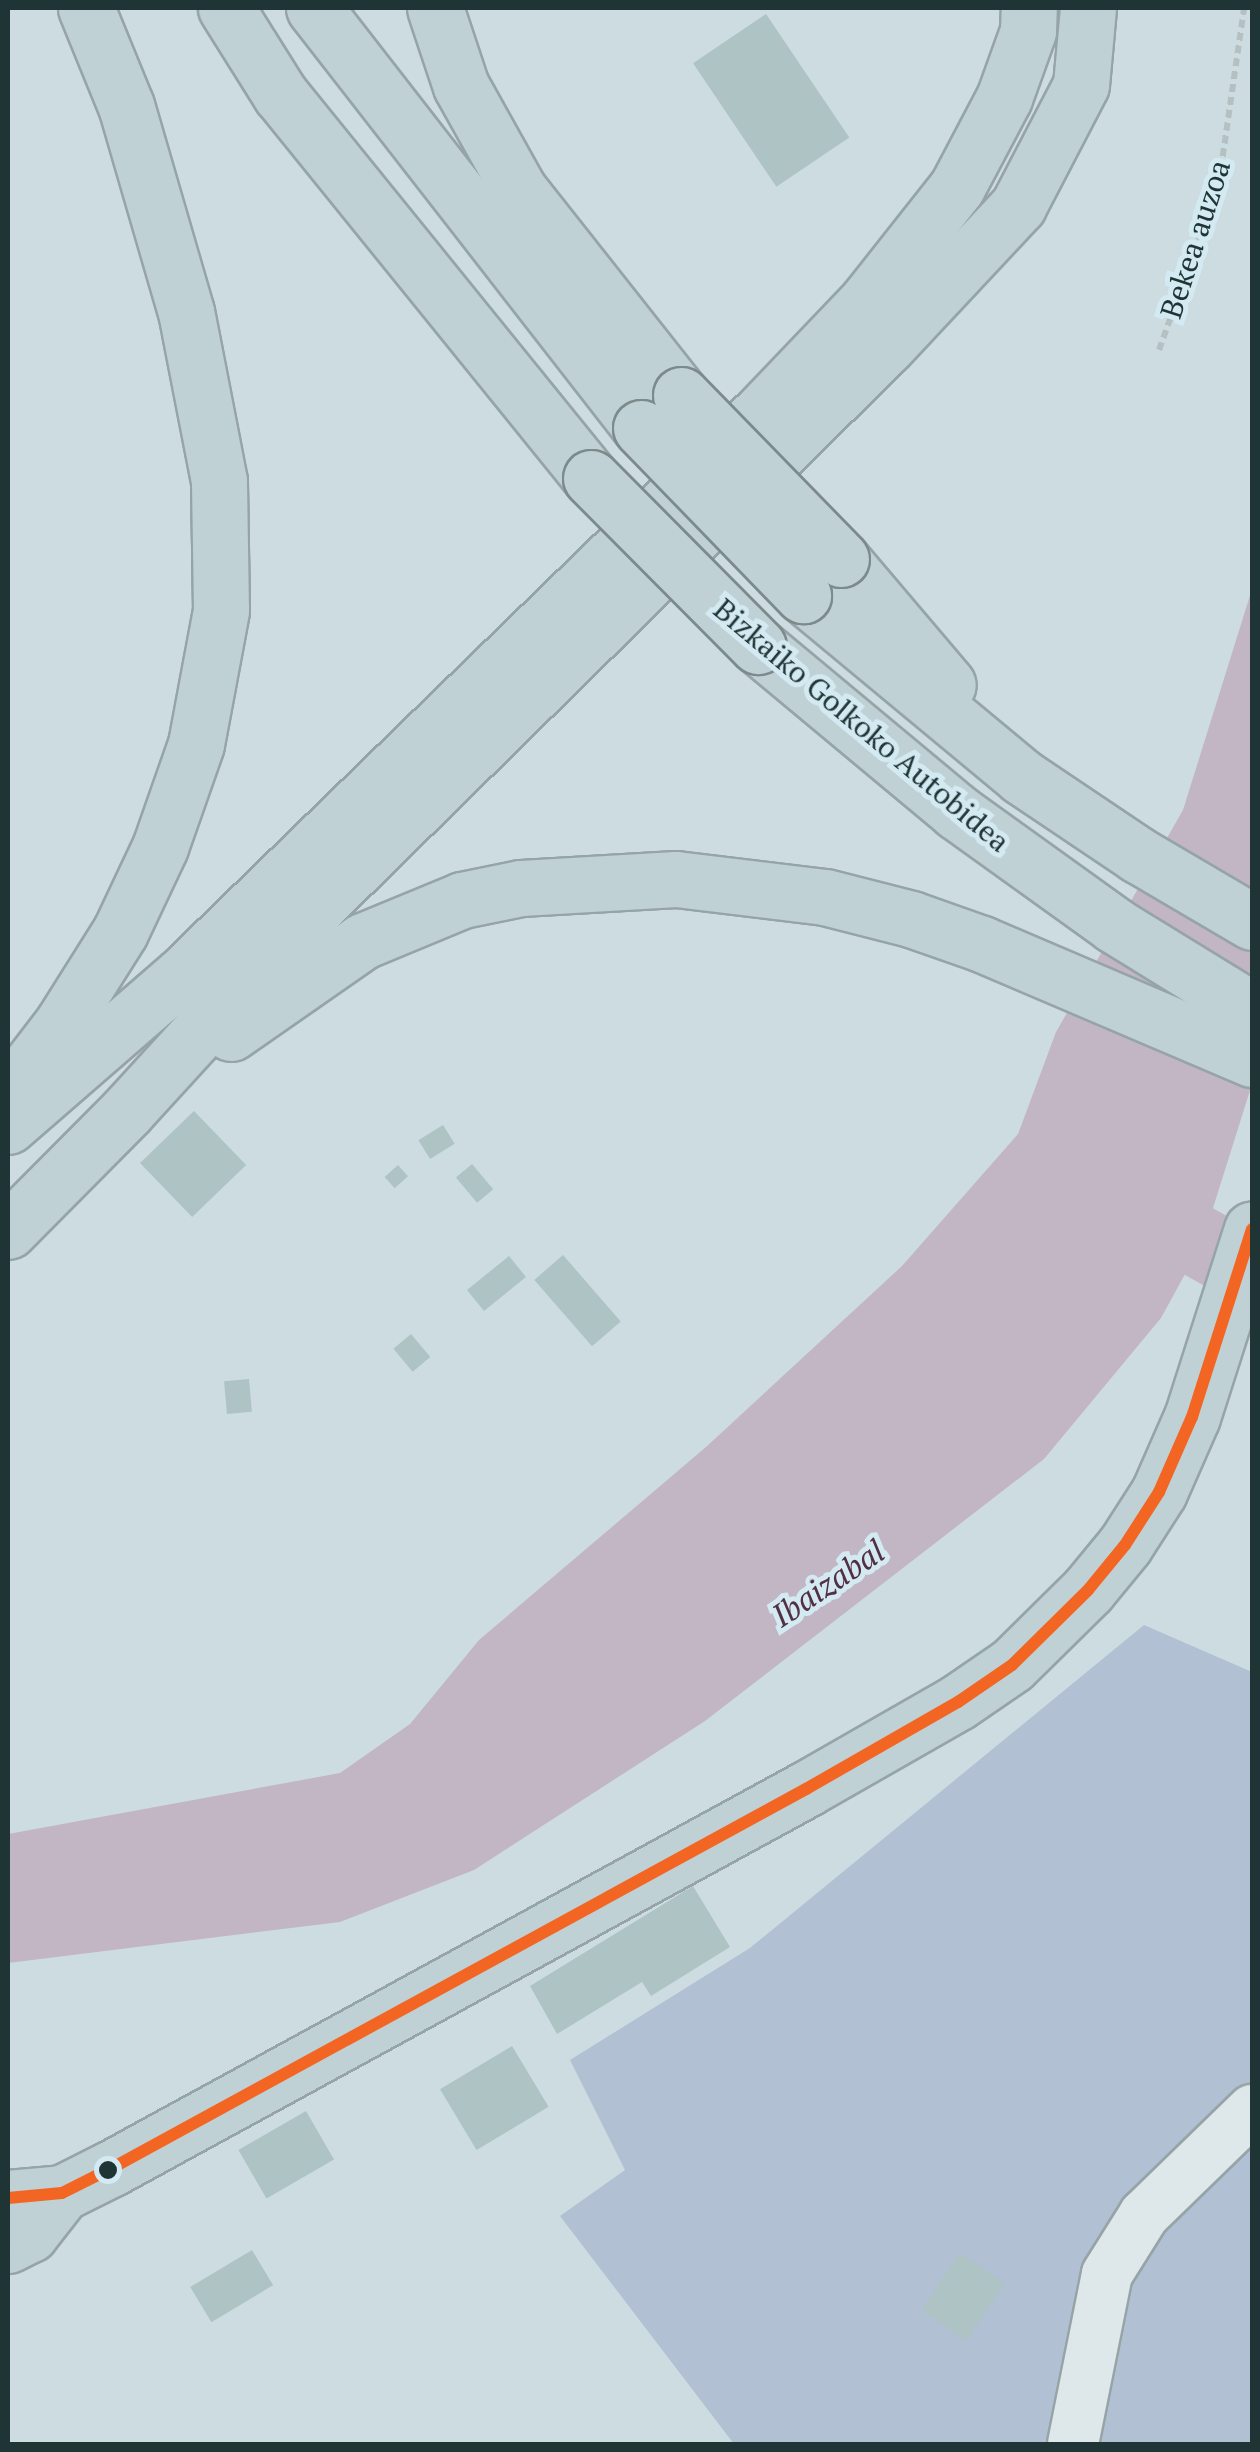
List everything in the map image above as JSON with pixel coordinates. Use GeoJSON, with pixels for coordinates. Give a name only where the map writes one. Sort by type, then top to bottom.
{"type":"FeatureCollection","features":[{"type":"Feature","properties":{"kind":"highway"},"geometry":{"type":"LineString","coordinates":[[8,1096],[62,1024],[120,932],[160,847],[196,744],[221,610],[219,481],[186,312],[126,106],[86,8]]}},
{"type":"Feature","properties":{"kind":"highway","name":"Bizkaiko Golkoko Autobidea"},"geometry":{"type":"LineString","coordinates":[[226,8],[280,94],[590,478],[758,646],[956,812],[1114,925],[1252,1010]]}},
{"type":"Feature","properties":{"kind":"highway","name":"Bizkaiko Golkoko Autobidea"},"geometry":{"type":"LineString","coordinates":[[314,8],[662,412],[802,595],[1022,777],[1138,855],[1252,922]]}},
{"type":"Feature","properties":{"kind":"highway"},"geometry":{"type":"LineString","coordinates":[[435,8],[460,86],[519,190],[662,412],[841,558],[1022,777]]}},
{"type":"Feature","properties":{"kind":"highway"},"geometry":{"type":"LineString","coordinates":[[8,1126],[186,971],[763,410],[867,301],[957,186],[1004,98],[1028,31],[1029,8]]}},
{"type":"Feature","properties":{"kind":"highway"},"geometry":{"type":"LineString","coordinates":[[8,1231],[128,1110],[283,940],[887,346],[1018,206],[1081,85],[1088,8]]}},
{"type":"Feature","properties":{"kind":"highway"},"geometry":{"type":"LineString","coordinates":[[128,1110],[310,974],[363,940],[462,900],[521,888],[676,880],[825,897],[911,920],[1252,1058]]}},
{"type":"Feature","properties":{"kind":"highway"},"geometry":{"type":"LineString","coordinates":[[8,2198],[62,2193],[806,1789],[958,1702],[1012,1664],[1088,1590],[1150,1505],[1192,1417],[1252,1228]]}},
{"type":"Feature","properties":{"kind":"highway"},"geometry":{"type":"LineString","coordinates":[[8,2245],[30,2234],[62,2193]]}},
{"type":"Feature","properties":{"kind":"lane"},"geometry":{"type":"LineString","coordinates":[[1073,2444],[1108,2274],[1144,2215],[1252,2110]]}},
{"type":"Feature","properties":{"kind":"path","name":"Bekea auzoa"},"geometry":{"type":"LineString","coordinates":[[1159,350],[1219,182],[1244,8]]}},
{"type":"Feature","properties":{"kind":"shaded area"},"geometry":{"type":"Polygon","coordinates":[[[1144,1625],[1252,1672],[1252,2444],[734,2444],[560,2216],[625,2170],[570,2060],[750,1948],[1144,1625]]]}},
{"type":"Feature","properties":{"kind":"water","name":"Ibaizabal"},"geometry":{"type":"Polygon","coordinates":[[[1252,589],[1252,1084],[1202,1243],[1161,1318],[1044,1459],[705,1721],[474,1870],[340,1922],[8,1963],[8,1834],[340,1773],[410,1724],[479,1640],[706,1447],[902,1266],[1018,1134],[1056,1032],[1183,810],[1252,589]]]}},
{"type":"Feature","properties":{"kind":"building"},"geometry":{"type":"Polygon","coordinates":[[[766,14],[849,138],[776,187],[693,63],[766,14]]]}},
{"type":"Feature","properties":{"kind":"building"},"geometry":{"type":"Polygon","coordinates":[[[194,1111],[246,1165],[192,1217],[140,1163],[194,1111]]]}},
{"type":"Feature","properties":{"kind":"building"},"geometry":{"type":"Polygon","coordinates":[[[443,1125],[455,1144],[430,1159],[418,1140],[443,1125]]]}},
{"type":"Feature","properties":{"kind":"building"},"geometry":{"type":"Polygon","coordinates":[[[472,1164],[493,1189],[477,1203],[456,1177],[472,1164]]]}},
{"type":"Feature","properties":{"kind":"building"},"geometry":{"type":"Polygon","coordinates":[[[398,1165],[408,1176],[395,1188],[385,1177],[398,1165]]]}},
{"type":"Feature","properties":{"kind":"building"},"geometry":{"type":"Polygon","coordinates":[[[563,1255],[621,1321],[592,1346],[534,1280],[563,1255]]]}},
{"type":"Feature","properties":{"kind":"building"},"geometry":{"type":"Polygon","coordinates":[[[509,1256],[526,1277],[484,1311],[467,1290],[509,1256]]]}},
{"type":"Feature","properties":{"kind":"building"},"geometry":{"type":"Polygon","coordinates":[[[411,1334],[430,1357],[413,1372],[393,1349],[411,1334]]]}},
{"type":"Feature","properties":{"kind":"building"},"geometry":{"type":"Polygon","coordinates":[[[249,1379],[252,1412],[227,1414],[224,1381],[249,1379]]]}},
{"type":"Feature","properties":{"kind":"building"},"geometry":{"type":"Polygon","coordinates":[[[693,1886],[730,1947],[651,1996],[642,1982],[557,2034],[530,1986],[693,1886]]]}},
{"type":"Feature","properties":{"kind":"building"},"geometry":{"type":"Polygon","coordinates":[[[512,2046],[549,2107],[477,2150],[440,2089],[512,2046]]]}},
{"type":"Feature","properties":{"kind":"building"},"geometry":{"type":"Polygon","coordinates":[[[306,2111],[334,2159],[266,2198],[238,2150],[306,2111]]]}},
{"type":"Feature","properties":{"kind":"building"},"geometry":{"type":"Polygon","coordinates":[[[252,2250],[273,2285],[211,2322],[190,2287],[252,2250]]]}},
{"type":"Feature","properties":{"kind":"building"},"geometry":{"type":"Polygon","coordinates":[[[960,2253],[1005,2283],[966,2340],[921,2310],[960,2253]]]}},
{"type":"Feature","properties":{"kind":"waterway"},"geometry":{"type":"LineString","coordinates":[[1138,1208],[1252,1271]]}},
{"type":"Feature","properties":{"kind":"transit line"},"geometry":{"type":"LineString","coordinates":[[8,2198],[62,2193],[112,2168],[806,1789],[958,1702],[1012,1665],[1088,1590],[1125,1545],[1159,1492],[1192,1417],[1252,1229]]}}]}
